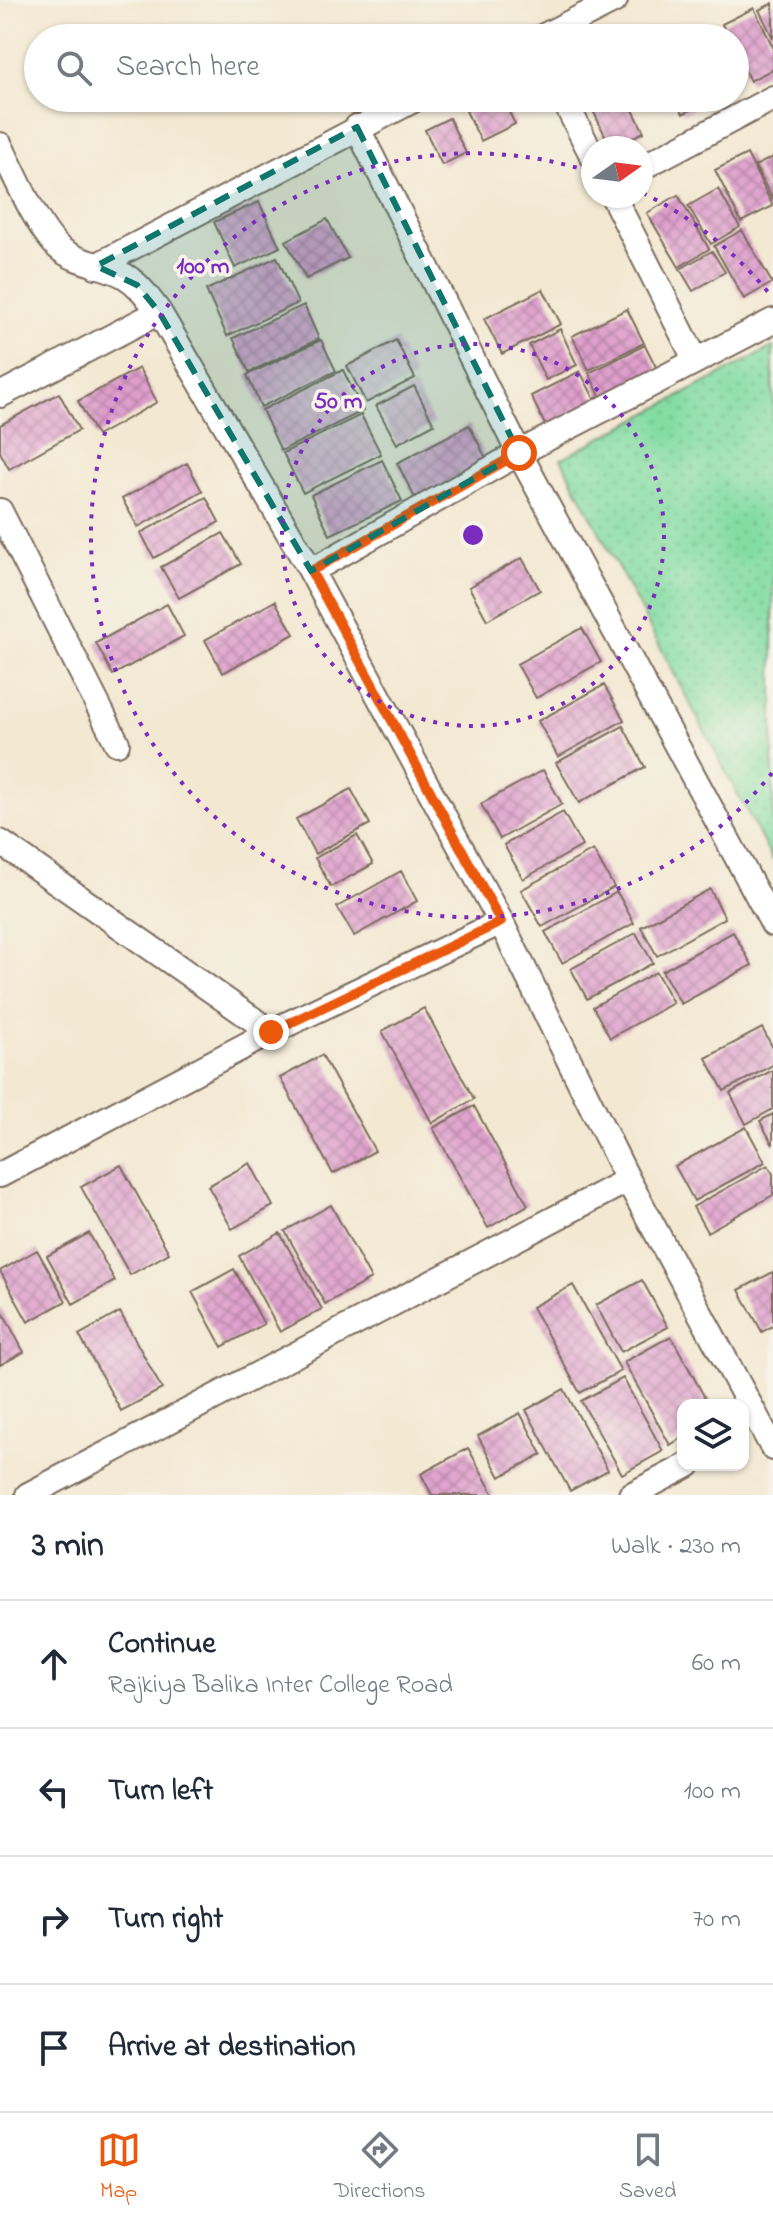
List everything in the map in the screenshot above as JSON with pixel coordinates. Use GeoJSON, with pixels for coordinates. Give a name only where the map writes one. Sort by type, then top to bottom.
{"type":"FeatureCollection","features":[{"type":"Feature","properties":{"kind":"street"},"geometry":{"type":"LineString","coordinates":[[568,24],[615,0]]}},
{"type":"Feature","properties":{"kind":"street"},"geometry":{"type":"LineString","coordinates":[[749,111],[773,98]]}},
{"type":"Feature","properties":{"kind":"street"},"geometry":{"type":"LineString","coordinates":[[96,266],[388,112]]}},
{"type":"Feature","properties":{"kind":"street"},"geometry":{"type":"LineString","coordinates":[[570,112],[582,136]]}},
{"type":"Feature","properties":{"kind":"street"},"geometry":{"type":"LineString","coordinates":[[653,162],[747,112]]}},
{"type":"Feature","properties":{"kind":"street"},"geometry":{"type":"LineString","coordinates":[[357,127],[519,453],[773,924]]}},
{"type":"Feature","properties":{"kind":"street"},"geometry":{"type":"LineString","coordinates":[[0,145],[8,176],[59,247],[76,259],[123,275],[137,285],[159,312],[311,571],[501,922],[628,1180],[763,1432]]}},
{"type":"Feature","properties":{"kind":"street"},"geometry":{"type":"LineString","coordinates":[[619,208],[696,361]]}},
{"type":"Feature","properties":{"kind":"street"},"geometry":{"type":"LineString","coordinates":[[0,395],[159,312]]}},
{"type":"Feature","properties":{"kind":"street"},"geometry":{"type":"LineString","coordinates":[[311,571],[519,453],[773,321]]}},
{"type":"Feature","properties":{"kind":"street"},"geometry":{"type":"LineString","coordinates":[[0,511],[117,743]]}},
{"type":"Feature","properties":{"kind":"street"},"geometry":{"type":"LineString","coordinates":[[0,842],[271,1032]]}},
{"type":"Feature","properties":{"kind":"street"},"geometry":{"type":"LineString","coordinates":[[0,1175],[271,1032],[501,922]]}},
{"type":"Feature","properties":{"kind":"street"},"geometry":{"type":"LineString","coordinates":[[28,1495],[628,1180]]}},
{"type":"Feature","properties":{"kind":"street"},"geometry":{"type":"LineString","coordinates":[[631,1495],[677,1471]]}},
{"type":"Feature","properties":{"kind":"highlighted area"},"geometry":{"type":"Polygon","coordinates":[[[357,127],[519,453],[311,571],[159,312],[137,285],[96,266],[357,127]]]}},
{"type":"Feature","properties":{"kind":"green space"},"geometry":{"type":"Polygon","coordinates":[[[773,347],[773,861],[561,459],[773,347]]]}},
{"type":"Feature","properties":{"kind":"building"},"geometry":{"type":"Polygon","coordinates":[[[773,3],[773,38],[759,10],[773,3]]]}},
{"type":"Feature","properties":{"kind":"building"},"geometry":{"type":"Polygon","coordinates":[[[754,8],[773,47],[773,69],[750,81],[749,24],[722,24],[754,8]]]}},
{"type":"Feature","properties":{"kind":"building"},"geometry":{"type":"Polygon","coordinates":[[[466,112],[509,112],[515,124],[481,141],[466,112]]]}},
{"type":"Feature","properties":{"kind":"building"},"geometry":{"type":"Polygon","coordinates":[[[594,112],[634,112],[644,132],[636,136],[605,136],[594,112]]]}},
{"type":"Feature","properties":{"kind":"building"},"geometry":{"type":"Polygon","coordinates":[[[449,118],[466,153],[442,165],[425,130],[449,118]]]}},
{"type":"Feature","properties":{"kind":"building"},"geometry":{"type":"Polygon","coordinates":[[[747,154],[773,206],[741,222],[715,170],[747,154]]]}},
{"type":"Feature","properties":{"kind":"building"},"geometry":{"type":"Polygon","coordinates":[[[773,157],[773,200],[755,166],[773,157]]]}},
{"type":"Feature","properties":{"kind":"building"},"geometry":{"type":"Polygon","coordinates":[[[718,189],[740,227],[711,244],[688,206],[718,189]]]}},
{"type":"Feature","properties":{"kind":"building"},"geometry":{"type":"Polygon","coordinates":[[[678,195],[709,249],[679,267],[647,213],[678,195]]]}},
{"type":"Feature","properties":{"kind":"building"},"geometry":{"type":"Polygon","coordinates":[[[259,202],[280,247],[235,268],[214,222],[259,202]]]}},
{"type":"Feature","properties":{"kind":"building"},"geometry":{"type":"Polygon","coordinates":[[[327,219],[348,258],[306,279],[286,241],[327,219]]]}},
{"type":"Feature","properties":{"kind":"building"},"geometry":{"type":"Polygon","coordinates":[[[742,230],[772,283],[744,299],[714,246],[742,230]]]}},
{"type":"Feature","properties":{"kind":"building"},"geometry":{"type":"Polygon","coordinates":[[[712,251],[725,272],[693,291],[680,269],[712,251]]]}},
{"type":"Feature","properties":{"kind":"building"},"geometry":{"type":"Polygon","coordinates":[[[277,257],[298,303],[227,336],[206,290],[277,257]]]}},
{"type":"Feature","properties":{"kind":"building"},"geometry":{"type":"Polygon","coordinates":[[[543,289],[561,324],[502,354],[484,319],[543,289]]]}},
{"type":"Feature","properties":{"kind":"building"},"geometry":{"type":"Polygon","coordinates":[[[304,305],[319,339],[249,372],[233,338],[304,305]]]}},
{"type":"Feature","properties":{"kind":"building"},"geometry":{"type":"Polygon","coordinates":[[[627,309],[644,343],[589,370],[572,336],[627,309]]]}},
{"type":"Feature","properties":{"kind":"building"},"geometry":{"type":"Polygon","coordinates":[[[560,329],[577,365],[546,380],[529,345],[560,329]]]}},
{"type":"Feature","properties":{"kind":"building"},"geometry":{"type":"Polygon","coordinates":[[[321,340],[336,371],[261,407],[247,375],[321,340]]]}},
{"type":"Feature","properties":{"kind":"building"},"geometry":{"type":"Polygon","coordinates":[[[396,340],[415,378],[366,403],[347,366],[396,340]]]}},
{"type":"Feature","properties":{"kind":"building"},"geometry":{"type":"Polygon","coordinates":[[[645,345],[658,371],[602,400],[589,373],[645,345]]]}},
{"type":"Feature","properties":{"kind":"building"},"geometry":{"type":"Polygon","coordinates":[[[139,368],[157,402],[97,436],[78,401],[139,368]]]}},
{"type":"Feature","properties":{"kind":"building"},"geometry":{"type":"Polygon","coordinates":[[[343,370],[363,411],[281,451],[262,410],[343,370]]]}},
{"type":"Feature","properties":{"kind":"building"},"geometry":{"type":"Polygon","coordinates":[[[580,371],[596,402],[546,427],[531,396],[580,371]]]}},
{"type":"Feature","properties":{"kind":"building"},"geometry":{"type":"Polygon","coordinates":[[[414,386],[434,424],[397,444],[376,406],[414,386]]]}},
{"type":"Feature","properties":{"kind":"building"},"geometry":{"type":"Polygon","coordinates":[[[59,393],[79,430],[9,469],[0,452],[0,425],[59,393]]]}},
{"type":"Feature","properties":{"kind":"building"},"geometry":{"type":"Polygon","coordinates":[[[361,415],[381,454],[303,493],[283,453],[361,415]]]}},
{"type":"Feature","properties":{"kind":"building"},"geometry":{"type":"Polygon","coordinates":[[[469,425],[488,462],[416,500],[397,463],[469,425]]]}},
{"type":"Feature","properties":{"kind":"building"},"geometry":{"type":"Polygon","coordinates":[[[382,460],[402,501],[330,535],[311,495],[382,460]]]}},
{"type":"Feature","properties":{"kind":"building"},"geometry":{"type":"Polygon","coordinates":[[[187,463],[202,491],[138,527],[122,499],[187,463]]]}},
{"type":"Feature","properties":{"kind":"building"},"geometry":{"type":"Polygon","coordinates":[[[206,497],[219,522],[154,558],[141,533],[206,497]]]}},
{"type":"Feature","properties":{"kind":"building"},"geometry":{"type":"Polygon","coordinates":[[[223,533],[241,564],[179,598],[161,567],[223,533]]]}},
{"type":"Feature","properties":{"kind":"building"},"geometry":{"type":"Polygon","coordinates":[[[522,558],[540,590],[487,620],[469,587],[522,558]]]}},
{"type":"Feature","properties":{"kind":"building"},"geometry":{"type":"Polygon","coordinates":[[[275,601],[294,634],[223,673],[205,640],[275,601]]]}},
{"type":"Feature","properties":{"kind":"building"},"geometry":{"type":"Polygon","coordinates":[[[167,604],[184,636],[113,675],[96,643],[167,604]]]}},
{"type":"Feature","properties":{"kind":"building"},"geometry":{"type":"Polygon","coordinates":[[[582,628],[601,662],[536,698],[517,664],[582,628]]]}},
{"type":"Feature","properties":{"kind":"building"},"geometry":{"type":"Polygon","coordinates":[[[604,685],[624,720],[558,757],[538,721],[604,685]]]}},
{"type":"Feature","properties":{"kind":"building"},"geometry":{"type":"Polygon","coordinates":[[[623,726],[645,767],[579,803],[556,763],[623,726]]]}},
{"type":"Feature","properties":{"kind":"building"},"geometry":{"type":"Polygon","coordinates":[[[543,770],[562,804],[500,839],[481,804],[543,770]]]}},
{"type":"Feature","properties":{"kind":"building"},"geometry":{"type":"Polygon","coordinates":[[[351,789],[370,824],[315,854],[296,819],[351,789]]]}},
{"type":"Feature","properties":{"kind":"building"},"geometry":{"type":"Polygon","coordinates":[[[563,812],[582,846],[523,879],[504,845],[563,812]]]}},
{"type":"Feature","properties":{"kind":"building"},"geometry":{"type":"Polygon","coordinates":[[[357,835],[373,864],[331,887],[315,858],[357,835]]]}},
{"type":"Feature","properties":{"kind":"building"},"geometry":{"type":"Polygon","coordinates":[[[593,850],[614,887],[542,927],[521,890],[593,850]]]}},
{"type":"Feature","properties":{"kind":"building"},"geometry":{"type":"Polygon","coordinates":[[[401,871],[417,901],[354,936],[337,907],[401,871]]]}},
{"type":"Feature","properties":{"kind":"building"},"geometry":{"type":"Polygon","coordinates":[[[710,889],[725,918],[657,956],[641,927],[710,889]]]}},
{"type":"Feature","properties":{"kind":"building"},"geometry":{"type":"Polygon","coordinates":[[[617,892],[634,923],[562,963],[545,932],[617,892]]]}},
{"type":"Feature","properties":{"kind":"building"},"geometry":{"type":"Polygon","coordinates":[[[733,932],[752,965],[681,1004],[662,971],[733,932]]]}},
{"type":"Feature","properties":{"kind":"building"},"geometry":{"type":"Polygon","coordinates":[[[636,933],[653,963],[587,999],[571,969],[636,933]]]}},
{"type":"Feature","properties":{"kind":"building"},"geometry":{"type":"Polygon","coordinates":[[[656,972],[673,1003],[610,1038],[593,1007],[656,972]]]}},
{"type":"Feature","properties":{"kind":"building"},"geometry":{"type":"Polygon","coordinates":[[[424,1008],[474,1099],[432,1123],[382,1031],[424,1008]]]}},
{"type":"Feature","properties":{"kind":"building"},"geometry":{"type":"Polygon","coordinates":[[[762,1028],[773,1048],[773,1065],[724,1091],[706,1058],[762,1028]]]}},
{"type":"Feature","properties":{"kind":"building"},"geometry":{"type":"Polygon","coordinates":[[[322,1055],[375,1151],[333,1174],[280,1078],[322,1055]]]}},
{"type":"Feature","properties":{"kind":"building"},"geometry":{"type":"Polygon","coordinates":[[[773,1070],[773,1109],[746,1124],[730,1093],[773,1070]]]}},
{"type":"Feature","properties":{"kind":"building"},"geometry":{"type":"Polygon","coordinates":[[[474,1106],[528,1205],[488,1228],[433,1128],[474,1106]]]}},
{"type":"Feature","properties":{"kind":"building"},"geometry":{"type":"Polygon","coordinates":[[[773,1114],[773,1145],[760,1121],[773,1114]]]}},
{"type":"Feature","properties":{"kind":"building"},"geometry":{"type":"Polygon","coordinates":[[[746,1127],[765,1162],[694,1201],[675,1166],[746,1127]]]}},
{"type":"Feature","properties":{"kind":"building"},"geometry":{"type":"Polygon","coordinates":[[[250,1163],[273,1206],[232,1229],[208,1186],[250,1163]]]}},
{"type":"Feature","properties":{"kind":"building"},"geometry":{"type":"Polygon","coordinates":[[[121,1165],[169,1253],[130,1275],[81,1187],[121,1165]]]}},
{"type":"Feature","properties":{"kind":"building"},"geometry":{"type":"Polygon","coordinates":[[[768,1165],[773,1174],[773,1195],[707,1232],[693,1207],[768,1165]]]}},
{"type":"Feature","properties":{"kind":"building"},"geometry":{"type":"Polygon","coordinates":[[[331,1205],[371,1279],[325,1304],[285,1231],[331,1205]]]}},
{"type":"Feature","properties":{"kind":"building"},"geometry":{"type":"Polygon","coordinates":[[[89,1233],[115,1281],[73,1304],[47,1256],[89,1233]]]}},
{"type":"Feature","properties":{"kind":"building"},"geometry":{"type":"Polygon","coordinates":[[[280,1233],[322,1309],[280,1332],[239,1256],[280,1233]]]}},
{"type":"Feature","properties":{"kind":"building"},"geometry":{"type":"Polygon","coordinates":[[[37,1250],[66,1301],[28,1322],[0,1271],[37,1250]]]}},
{"type":"Feature","properties":{"kind":"building"},"geometry":{"type":"Polygon","coordinates":[[[234,1269],[264,1324],[222,1347],[192,1292],[234,1269]]]}},
{"type":"Feature","properties":{"kind":"building"},"geometry":{"type":"Polygon","coordinates":[[[773,1272],[773,1326],[762,1332],[739,1290],[773,1272]]]}},
{"type":"Feature","properties":{"kind":"building"},"geometry":{"type":"Polygon","coordinates":[[[642,1280],[668,1327],[621,1352],[596,1305],[642,1280]]]}},
{"type":"Feature","properties":{"kind":"building"},"geometry":{"type":"Polygon","coordinates":[[[573,1285],[621,1371],[580,1393],[532,1307],[573,1285]]]}},
{"type":"Feature","properties":{"kind":"building"},"geometry":{"type":"Polygon","coordinates":[[[0,1307],[24,1352],[0,1365],[0,1307]]]}},
{"type":"Feature","properties":{"kind":"building"},"geometry":{"type":"Polygon","coordinates":[[[120,1312],[162,1389],[121,1411],[79,1335],[120,1312]]]}},
{"type":"Feature","properties":{"kind":"building"},"geometry":{"type":"Polygon","coordinates":[[[671,1336],[706,1399],[677,1399],[677,1441],[670,1445],[624,1362],[671,1336]]]}},
{"type":"Feature","properties":{"kind":"building"},"geometry":{"type":"Polygon","coordinates":[[[623,1378],[663,1451],[622,1474],[581,1401],[623,1378]]]}},
{"type":"Feature","properties":{"kind":"building"},"geometry":{"type":"Polygon","coordinates":[[[564,1389],[608,1470],[570,1491],[526,1410],[564,1389]]]}},
{"type":"Feature","properties":{"kind":"building"},"geometry":{"type":"Polygon","coordinates":[[[520,1413],[542,1454],[500,1477],[478,1436],[520,1413]]]}},
{"type":"Feature","properties":{"kind":"building"},"geometry":{"type":"Polygon","coordinates":[[[468,1448],[494,1495],[432,1495],[421,1474],[468,1448]]]}},
{"type":"Feature","properties":{"kind":"route"},"geometry":{"type":"LineString","coordinates":[[271,1032],[501,922],[311,571],[519,453]]}}]}
